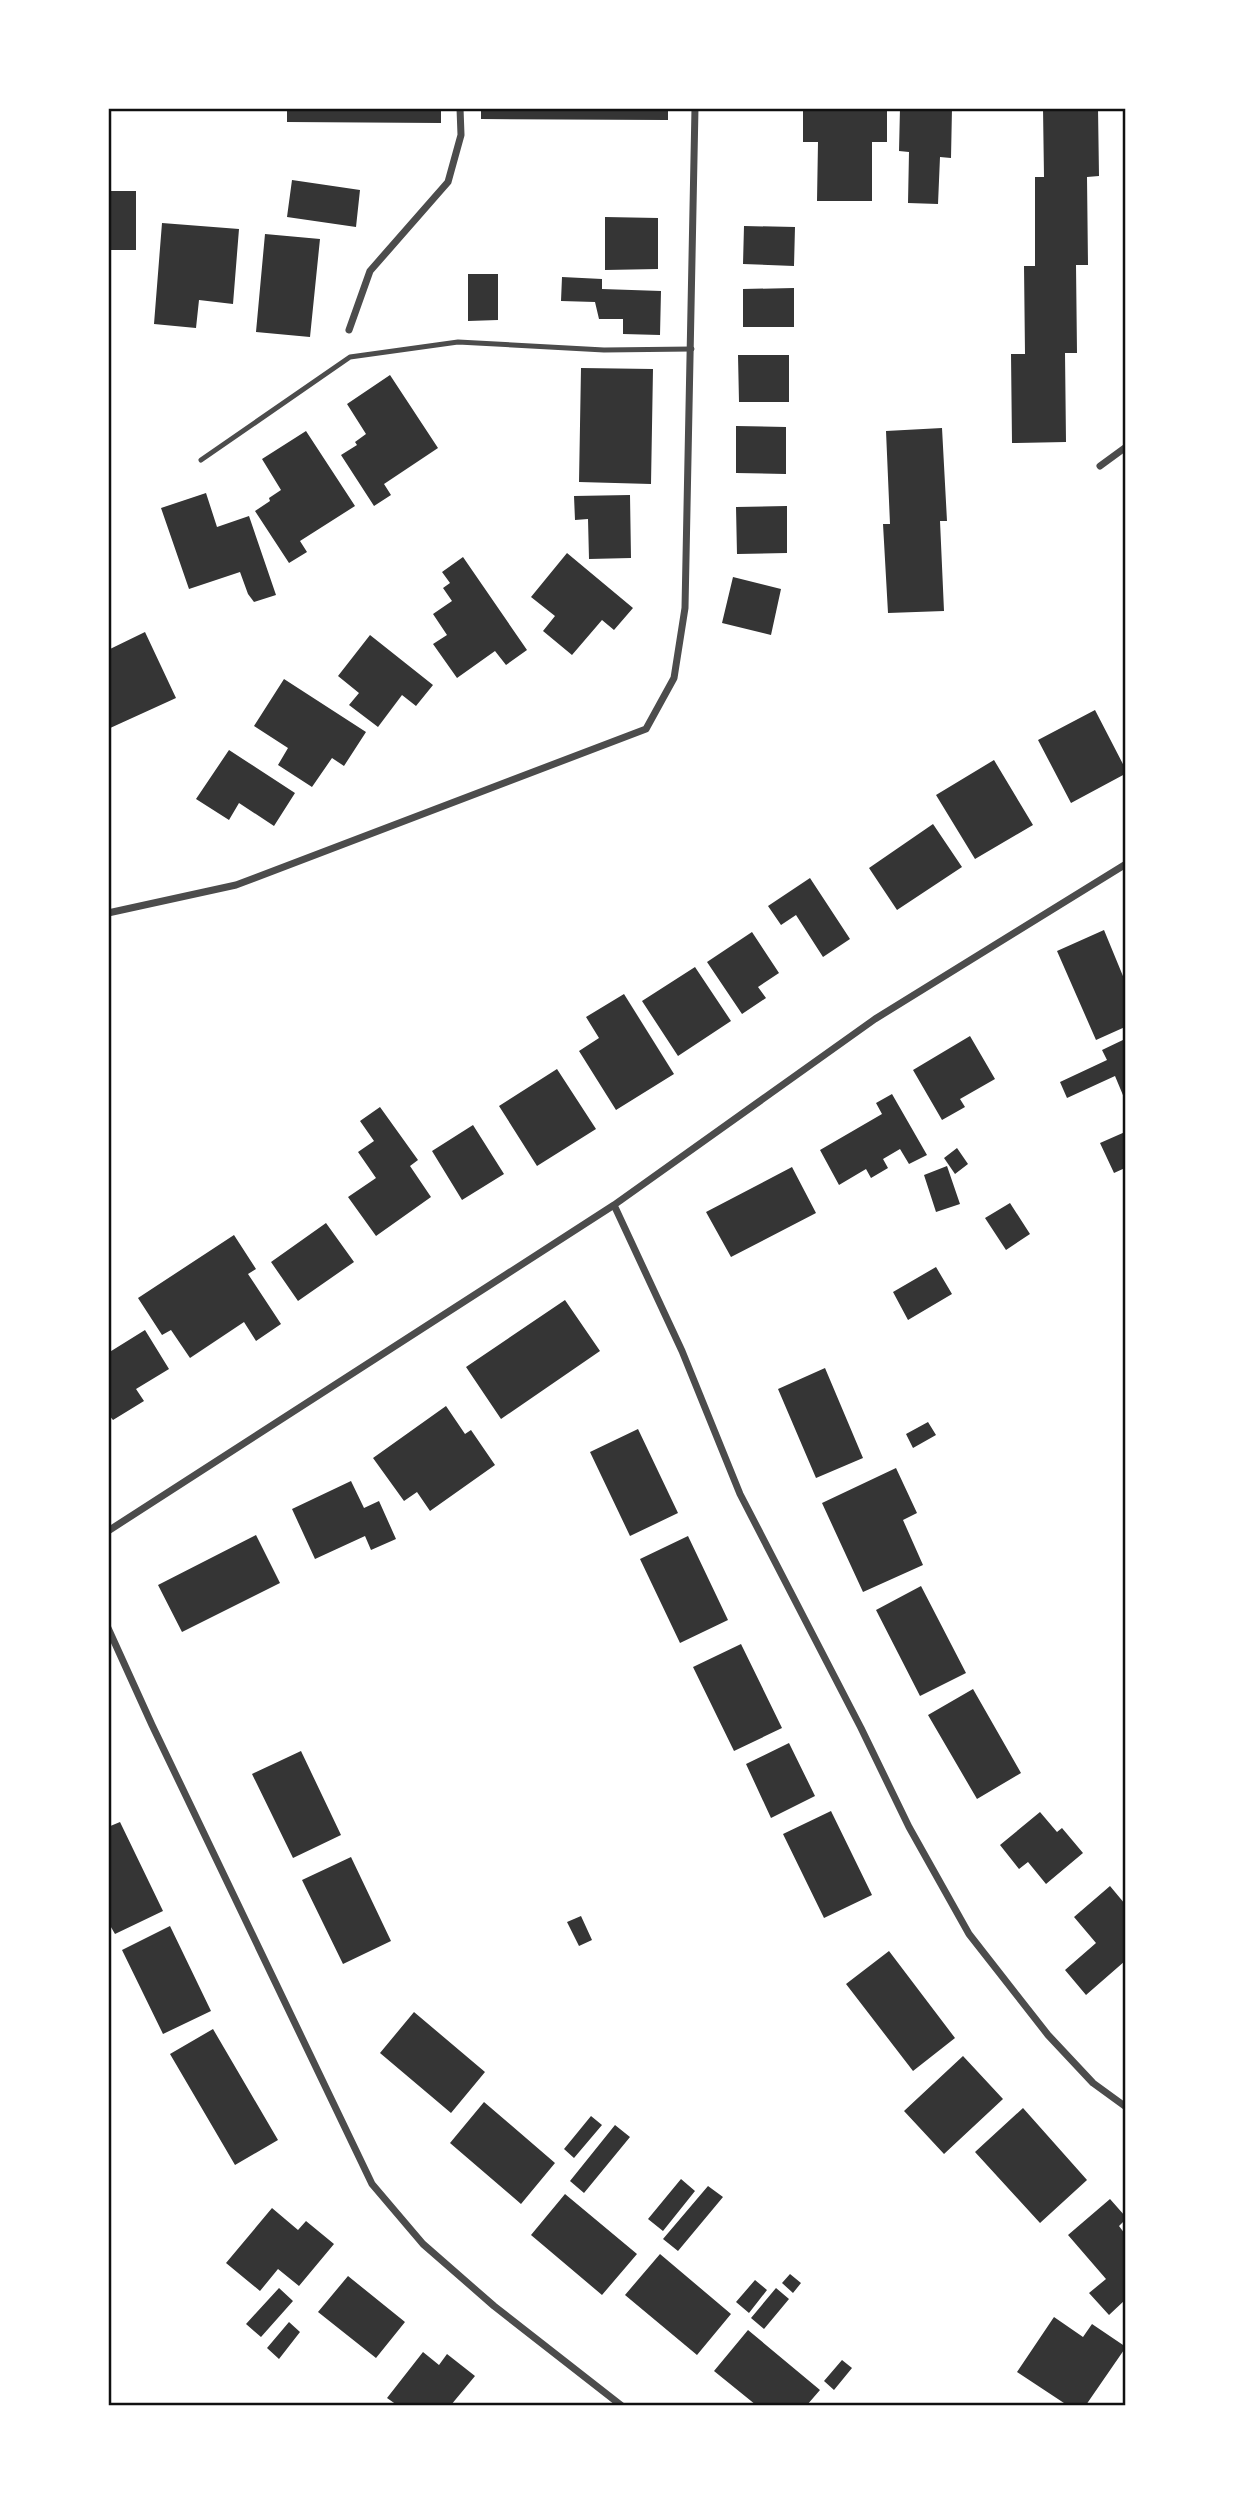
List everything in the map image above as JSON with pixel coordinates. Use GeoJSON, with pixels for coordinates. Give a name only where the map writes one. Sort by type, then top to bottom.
{"type":"FeatureCollection","features":[{"type":"Feature","properties":{"kind":"street"},"geometry":{"type":"LineString","coordinates":[[349,330],[370,271],[449,182],[461,135],[460,108]]}},
{"type":"Feature","properties":{"kind":"street"},"geometry":{"type":"LineString","coordinates":[[108,913],[236,885],[582,751],[646,729],[674,678],[685,608],[695,108]]}},
{"type":"Feature","properties":{"kind":"street"},"geometry":{"type":"LineString","coordinates":[[1100,466],[1125,447]]}},
{"type":"Feature","properties":{"kind":"street"},"geometry":{"type":"LineString","coordinates":[[108,1531],[614,1205],[875,1019],[1125,864]]}},
{"type":"Feature","properties":{"kind":"street"},"geometry":{"type":"LineString","coordinates":[[614,1205],[682,1351],[740,1494],[922,1851],[969,1934],[1048,2035],[1093,2083],[1125,2107]]}},
{"type":"Feature","properties":{"kind":"street"},"geometry":{"type":"LineString","coordinates":[[108,1628],[372,2184],[422,2244],[495,2306],[622,2406]]}},
{"type":"Feature","properties":{"kind":"lane"},"geometry":{"type":"LineString","coordinates":[[201,460],[350,357],[458,342],[604,349],[692,349]]}},
{"type":"Feature","properties":{"kind":"building"},"geometry":{"type":"Polygon","coordinates":[[[287,108],[441,108],[441,123],[287,122],[287,108]]]}},
{"type":"Feature","properties":{"kind":"building"},"geometry":{"type":"Polygon","coordinates":[[[481,108],[668,108],[668,120],[481,119],[481,108]]]}},
{"type":"Feature","properties":{"kind":"building"},"geometry":{"type":"Polygon","coordinates":[[[803,108],[887,108],[887,142],[872,142],[872,201],[817,201],[818,142],[803,142],[803,108]]]}},
{"type":"Feature","properties":{"kind":"building"},"geometry":{"type":"Polygon","coordinates":[[[900,108],[952,108],[951,158],[940,157],[938,204],[908,203],[909,152],[899,151],[900,108]]]}},
{"type":"Feature","properties":{"kind":"building"},"geometry":{"type":"Polygon","coordinates":[[[1043,108],[1098,108],[1099,176],[1087,177],[1088,265],[1076,265],[1077,353],[1065,353],[1066,442],[1012,443],[1011,354],[1025,354],[1024,266],[1035,266],[1035,177],[1044,177],[1043,108]]]}},
{"type":"Feature","properties":{"kind":"building"},"geometry":{"type":"Polygon","coordinates":[[[292,180],[360,190],[356,227],[287,217],[292,180]]]}},
{"type":"Feature","properties":{"kind":"building"},"geometry":{"type":"Polygon","coordinates":[[[108,191],[136,191],[136,250],[108,250],[108,191]]]}},
{"type":"Feature","properties":{"kind":"building"},"geometry":{"type":"Polygon","coordinates":[[[605,217],[658,218],[658,269],[605,270],[605,217]]]}},
{"type":"Feature","properties":{"kind":"building"},"geometry":{"type":"Polygon","coordinates":[[[162,223],[239,229],[233,304],[199,300],[196,328],[154,324],[162,223]]]}},
{"type":"Feature","properties":{"kind":"building"},"geometry":{"type":"Polygon","coordinates":[[[744,226],[795,227],[794,266],[743,264],[744,226]]]}},
{"type":"Feature","properties":{"kind":"building"},"geometry":{"type":"Polygon","coordinates":[[[265,234],[320,239],[310,337],[256,332],[265,234]]]}},
{"type":"Feature","properties":{"kind":"building"},"geometry":{"type":"Polygon","coordinates":[[[468,274],[498,274],[498,320],[468,321],[468,274]]]}},
{"type":"Feature","properties":{"kind":"building"},"geometry":{"type":"Polygon","coordinates":[[[562,277],[602,279],[602,289],[661,291],[660,335],[623,334],[623,319],[599,319],[595,302],[561,301],[562,277]]]}},
{"type":"Feature","properties":{"kind":"building"},"geometry":{"type":"Polygon","coordinates":[[[794,288],[794,327],[743,327],[743,289],[794,288]]]}},
{"type":"Feature","properties":{"kind":"building"},"geometry":{"type":"Polygon","coordinates":[[[738,355],[789,355],[789,402],[739,402],[738,355]]]}},
{"type":"Feature","properties":{"kind":"building"},"geometry":{"type":"Polygon","coordinates":[[[581,368],[653,369],[651,484],[579,482],[581,368]]]}},
{"type":"Feature","properties":{"kind":"building"},"geometry":{"type":"Polygon","coordinates":[[[390,375],[438,448],[384,484],[391,495],[374,506],[341,455],[357,445],[355,442],[366,434],[347,404],[390,375]]]}},
{"type":"Feature","properties":{"kind":"building"},"geometry":{"type":"Polygon","coordinates":[[[736,426],[786,427],[786,474],[736,473],[736,426]]]}},
{"type":"Feature","properties":{"kind":"building"},"geometry":{"type":"Polygon","coordinates":[[[942,428],[947,521],[940,521],[944,611],[888,613],[883,524],[890,524],[886,431],[942,428]]]}},
{"type":"Feature","properties":{"kind":"building"},"geometry":{"type":"Polygon","coordinates":[[[306,431],[355,506],[300,541],[307,552],[289,563],[255,511],[281,490],[262,459],[306,431]]]}},
{"type":"Feature","properties":{"kind":"building"},"geometry":{"type":"Polygon","coordinates":[[[206,493],[217,527],[249,516],[276,595],[254,602],[240,572],[189,589],[161,508],[206,493]]]}},
{"type":"Feature","properties":{"kind":"building"},"geometry":{"type":"Polygon","coordinates":[[[630,495],[631,558],[589,559],[588,519],[575,520],[574,496],[630,495]]]}},
{"type":"Feature","properties":{"kind":"building"},"geometry":{"type":"Polygon","coordinates":[[[787,506],[787,553],[737,554],[736,507],[787,506]]]}},
{"type":"Feature","properties":{"kind":"building"},"geometry":{"type":"Polygon","coordinates":[[[567,553],[633,608],[614,630],[602,620],[572,655],[543,631],[555,616],[531,597],[567,553]]]}},
{"type":"Feature","properties":{"kind":"building"},"geometry":{"type":"Polygon","coordinates":[[[463,557],[527,650],[506,665],[495,651],[457,678],[433,644],[447,635],[433,614],[452,601],[443,588],[450,583],[442,572],[463,557]]]}},
{"type":"Feature","properties":{"kind":"building"},"geometry":{"type":"Polygon","coordinates":[[[733,577],[781,589],[771,635],[722,623],[733,577]]]}},
{"type":"Feature","properties":{"kind":"building"},"geometry":{"type":"Polygon","coordinates":[[[145,632],[176,698],[108,729],[108,650],[145,632]]]}},
{"type":"Feature","properties":{"kind":"building"},"geometry":{"type":"Polygon","coordinates":[[[370,635],[433,685],[416,706],[402,695],[378,727],[349,705],[359,693],[338,676],[370,635]]]}},
{"type":"Feature","properties":{"kind":"building"},"geometry":{"type":"Polygon","coordinates":[[[284,679],[366,732],[344,766],[332,758],[312,787],[278,765],[288,748],[254,726],[284,679]]]}},
{"type":"Feature","properties":{"kind":"building"},"geometry":{"type":"Polygon","coordinates":[[[1095,710],[1125,768],[1125,774],[1071,803],[1038,740],[1095,710]]]}},
{"type":"Feature","properties":{"kind":"building"},"geometry":{"type":"Polygon","coordinates":[[[229,750],[295,793],[274,826],[239,803],[229,820],[196,799],[229,750]]]}},
{"type":"Feature","properties":{"kind":"building"},"geometry":{"type":"Polygon","coordinates":[[[994,760],[1033,825],[975,859],[936,795],[994,760]]]}},
{"type":"Feature","properties":{"kind":"building"},"geometry":{"type":"Polygon","coordinates":[[[933,824],[962,867],[897,910],[869,868],[933,824]]]}},
{"type":"Feature","properties":{"kind":"building"},"geometry":{"type":"Polygon","coordinates":[[[810,878],[850,939],[823,957],[796,915],[781,925],[768,906],[810,878]]]}},
{"type":"Feature","properties":{"kind":"building"},"geometry":{"type":"Polygon","coordinates":[[[1104,930],[1125,981],[1125,1027],[1096,1040],[1057,951],[1104,930]]]}},
{"type":"Feature","properties":{"kind":"building"},"geometry":{"type":"Polygon","coordinates":[[[752,932],[779,973],[758,987],[766,998],[742,1014],[707,962],[752,932]]]}},
{"type":"Feature","properties":{"kind":"building"},"geometry":{"type":"Polygon","coordinates":[[[695,967],[731,1021],[678,1056],[642,1001],[695,967]]]}},
{"type":"Feature","properties":{"kind":"building"},"geometry":{"type":"Polygon","coordinates":[[[624,994],[674,1074],[616,1110],[579,1051],[599,1038],[586,1017],[624,994]]]}},
{"type":"Feature","properties":{"kind":"building"},"geometry":{"type":"Polygon","coordinates":[[[970,1036],[995,1079],[960,1099],[965,1107],[942,1120],[913,1070],[970,1036]]]}},
{"type":"Feature","properties":{"kind":"building"},"geometry":{"type":"Polygon","coordinates":[[[1125,1039],[1125,1100],[1115,1076],[1067,1098],[1060,1082],[1107,1060],[1102,1050],[1125,1039]]]}},
{"type":"Feature","properties":{"kind":"building"},"geometry":{"type":"Polygon","coordinates":[[[557,1069],[596,1129],[537,1166],[499,1106],[557,1069]]]}},
{"type":"Feature","properties":{"kind":"building"},"geometry":{"type":"Polygon","coordinates":[[[892,1094],[927,1155],[909,1164],[900,1149],[883,1159],[888,1168],[871,1178],[866,1169],[839,1185],[820,1150],[882,1114],[876,1103],[892,1094]]]}},
{"type":"Feature","properties":{"kind":"building"},"geometry":{"type":"Polygon","coordinates":[[[380,1107],[418,1160],[410,1166],[431,1197],[376,1236],[348,1197],[376,1178],[358,1152],[374,1141],[360,1121],[380,1107]]]}},
{"type":"Feature","properties":{"kind":"building"},"geometry":{"type":"Polygon","coordinates":[[[473,1125],[504,1174],[462,1200],[432,1151],[473,1125]]]}},
{"type":"Feature","properties":{"kind":"building"},"geometry":{"type":"Polygon","coordinates":[[[1125,1132],[1125,1168],[1114,1173],[1100,1143],[1125,1132]]]}},
{"type":"Feature","properties":{"kind":"building"},"geometry":{"type":"Polygon","coordinates":[[[957,1148],[968,1164],[955,1174],[944,1158],[957,1148]]]}},
{"type":"Feature","properties":{"kind":"building"},"geometry":{"type":"Polygon","coordinates":[[[947,1166],[960,1204],[936,1212],[924,1175],[947,1166]]]}},
{"type":"Feature","properties":{"kind":"building"},"geometry":{"type":"Polygon","coordinates":[[[792,1167],[816,1213],[731,1257],[706,1212],[792,1167]]]}},
{"type":"Feature","properties":{"kind":"building"},"geometry":{"type":"Polygon","coordinates":[[[1010,1203],[1030,1234],[1006,1250],[985,1218],[1010,1203]]]}},
{"type":"Feature","properties":{"kind":"building"},"geometry":{"type":"Polygon","coordinates":[[[326,1223],[354,1262],[298,1301],[271,1262],[326,1223]]]}},
{"type":"Feature","properties":{"kind":"building"},"geometry":{"type":"Polygon","coordinates":[[[234,1235],[256,1269],[248,1274],[281,1324],[256,1341],[244,1322],[190,1358],[171,1330],[162,1335],[138,1298],[234,1235]]]}},
{"type":"Feature","properties":{"kind":"building"},"geometry":{"type":"Polygon","coordinates":[[[936,1267],[952,1294],[908,1320],[893,1292],[936,1267]]]}},
{"type":"Feature","properties":{"kind":"building"},"geometry":{"type":"Polygon","coordinates":[[[565,1300],[600,1351],[501,1419],[466,1367],[565,1300]]]}},
{"type":"Feature","properties":{"kind":"building"},"geometry":{"type":"Polygon","coordinates":[[[145,1330],[169,1369],[136,1389],[144,1401],[113,1420],[108,1414],[108,1353],[145,1330]]]}},
{"type":"Feature","properties":{"kind":"building"},"geometry":{"type":"Polygon","coordinates":[[[825,1368],[863,1458],[816,1478],[778,1389],[825,1368]]]}},
{"type":"Feature","properties":{"kind":"building"},"geometry":{"type":"Polygon","coordinates":[[[446,1406],[465,1434],[471,1430],[495,1465],[430,1511],[417,1492],[404,1501],[373,1458],[446,1406]]]}},
{"type":"Feature","properties":{"kind":"building"},"geometry":{"type":"Polygon","coordinates":[[[928,1422],[936,1435],[913,1448],[906,1434],[928,1422]]]}},
{"type":"Feature","properties":{"kind":"building"},"geometry":{"type":"Polygon","coordinates":[[[638,1429],[678,1513],[630,1536],[590,1452],[638,1429]]]}},
{"type":"Feature","properties":{"kind":"building"},"geometry":{"type":"Polygon","coordinates":[[[896,1468],[917,1513],[903,1520],[923,1565],[863,1592],[822,1503],[896,1468]]]}},
{"type":"Feature","properties":{"kind":"building"},"geometry":{"type":"Polygon","coordinates":[[[351,1481],[364,1508],[379,1501],[396,1539],[371,1550],[365,1536],[315,1559],[292,1509],[351,1481]]]}},
{"type":"Feature","properties":{"kind":"building"},"geometry":{"type":"Polygon","coordinates":[[[256,1535],[280,1583],[182,1632],[158,1585],[256,1535]]]}},
{"type":"Feature","properties":{"kind":"building"},"geometry":{"type":"Polygon","coordinates":[[[688,1536],[728,1620],[680,1643],[640,1559],[688,1536]]]}},
{"type":"Feature","properties":{"kind":"building"},"geometry":{"type":"Polygon","coordinates":[[[921,1586],[966,1673],[920,1696],[876,1610],[921,1586]]]}},
{"type":"Feature","properties":{"kind":"building"},"geometry":{"type":"Polygon","coordinates":[[[741,1644],[782,1728],[734,1751],[693,1667],[741,1644]]]}},
{"type":"Feature","properties":{"kind":"building"},"geometry":{"type":"Polygon","coordinates":[[[973,1689],[1021,1773],[977,1799],[928,1715],[973,1689]]]}},
{"type":"Feature","properties":{"kind":"building"},"geometry":{"type":"Polygon","coordinates":[[[789,1743],[815,1796],[771,1818],[746,1764],[789,1743]]]}},
{"type":"Feature","properties":{"kind":"building"},"geometry":{"type":"Polygon","coordinates":[[[301,1751],[341,1835],[293,1858],[252,1774],[301,1751]]]}},
{"type":"Feature","properties":{"kind":"building"},"geometry":{"type":"Polygon","coordinates":[[[831,1811],[872,1895],[824,1918],[783,1834],[831,1811]]]}},
{"type":"Feature","properties":{"kind":"building"},"geometry":{"type":"Polygon","coordinates":[[[1040,1812],[1057,1832],[1062,1828],[1083,1853],[1046,1884],[1028,1862],[1019,1869],[1000,1845],[1040,1812]]]}},
{"type":"Feature","properties":{"kind":"building"},"geometry":{"type":"Polygon","coordinates":[[[120,1822],[163,1911],[115,1934],[108,1922],[108,1827],[120,1822]]]}},
{"type":"Feature","properties":{"kind":"building"},"geometry":{"type":"Polygon","coordinates":[[[351,1857],[391,1941],[343,1964],[302,1880],[351,1857]]]}},
{"type":"Feature","properties":{"kind":"building"},"geometry":{"type":"Polygon","coordinates":[[[1110,1886],[1125,1904],[1125,1961],[1086,1995],[1065,1970],[1096,1943],[1074,1917],[1110,1886]]]}},
{"type":"Feature","properties":{"kind":"building"},"geometry":{"type":"Polygon","coordinates":[[[581,1916],[592,1940],[579,1946],[567,1922],[581,1916]]]}},
{"type":"Feature","properties":{"kind":"building"},"geometry":{"type":"Polygon","coordinates":[[[170,1926],[211,2011],[163,2034],[122,1950],[170,1926]]]}},
{"type":"Feature","properties":{"kind":"building"},"geometry":{"type":"Polygon","coordinates":[[[889,1951],[955,2038],[913,2071],[846,1984],[889,1951]]]}},
{"type":"Feature","properties":{"kind":"building"},"geometry":{"type":"Polygon","coordinates":[[[414,2012],[485,2072],[451,2113],[380,2053],[414,2012]]]}},
{"type":"Feature","properties":{"kind":"building"},"geometry":{"type":"Polygon","coordinates":[[[213,2029],[278,2140],[235,2165],[170,2054],[213,2029]]]}},
{"type":"Feature","properties":{"kind":"building"},"geometry":{"type":"Polygon","coordinates":[[[963,2056],[1003,2099],[944,2154],[904,2111],[963,2056]]]}},
{"type":"Feature","properties":{"kind":"building"},"geometry":{"type":"Polygon","coordinates":[[[484,2102],[555,2163],[521,2204],[450,2143],[484,2102]]]}},
{"type":"Feature","properties":{"kind":"building"},"geometry":{"type":"Polygon","coordinates":[[[1023,2108],[1087,2180],[1040,2223],[975,2152],[1023,2108]]]}},
{"type":"Feature","properties":{"kind":"building"},"geometry":{"type":"Polygon","coordinates":[[[591,2116],[602,2125],[574,2158],[564,2149],[591,2116]]]}},
{"type":"Feature","properties":{"kind":"building"},"geometry":{"type":"Polygon","coordinates":[[[615,2125],[630,2137],[584,2193],[570,2181],[615,2125]]]}},
{"type":"Feature","properties":{"kind":"building"},"geometry":{"type":"Polygon","coordinates":[[[681,2179],[695,2191],[663,2231],[648,2219],[681,2179]]]}},
{"type":"Feature","properties":{"kind":"building"},"geometry":{"type":"Polygon","coordinates":[[[708,2186],[723,2197],[678,2251],[663,2239],[708,2186]]]}},
{"type":"Feature","properties":{"kind":"building"},"geometry":{"type":"Polygon","coordinates":[[[565,2194],[637,2254],[602,2295],[531,2235],[565,2194]]]}},
{"type":"Feature","properties":{"kind":"building"},"geometry":{"type":"Polygon","coordinates":[[[1110,2199],[1125,2216],[1119,2226],[1125,2234],[1125,2300],[1109,2315],[1089,2293],[1106,2279],[1068,2235],[1110,2199]]]}},
{"type":"Feature","properties":{"kind":"building"},"geometry":{"type":"Polygon","coordinates":[[[272,2208],[298,2230],[306,2221],[334,2244],[299,2286],[278,2269],[260,2291],[226,2263],[272,2208]]]}},
{"type":"Feature","properties":{"kind":"building"},"geometry":{"type":"Polygon","coordinates":[[[660,2254],[731,2314],[697,2355],[625,2295],[660,2254]]]}},
{"type":"Feature","properties":{"kind":"building"},"geometry":{"type":"Polygon","coordinates":[[[790,2274],[801,2283],[793,2293],[782,2283],[790,2274]]]}},
{"type":"Feature","properties":{"kind":"building"},"geometry":{"type":"Polygon","coordinates":[[[348,2276],[405,2322],[376,2358],[318,2312],[348,2276]]]}},
{"type":"Feature","properties":{"kind":"building"},"geometry":{"type":"Polygon","coordinates":[[[755,2280],[767,2290],[749,2313],[736,2302],[755,2280]]]}},
{"type":"Feature","properties":{"kind":"building"},"geometry":{"type":"Polygon","coordinates":[[[279,2288],[293,2301],[261,2337],[246,2324],[279,2288]]]}},
{"type":"Feature","properties":{"kind":"building"},"geometry":{"type":"Polygon","coordinates":[[[776,2288],[789,2299],[764,2329],[751,2318],[776,2288]]]}},
{"type":"Feature","properties":{"kind":"building"},"geometry":{"type":"Polygon","coordinates":[[[1054,2317],[1083,2337],[1092,2324],[1126,2347],[1086,2405],[1067,2405],[1017,2372],[1054,2317]]]}},
{"type":"Feature","properties":{"kind":"building"},"geometry":{"type":"Polygon","coordinates":[[[289,2322],[300,2332],[279,2359],[267,2348],[289,2322]]]}},
{"type":"Feature","properties":{"kind":"building"},"geometry":{"type":"Polygon","coordinates":[[[748,2330],[820,2390],[807,2405],[756,2405],[714,2371],[748,2330]]]}},
{"type":"Feature","properties":{"kind":"building"},"geometry":{"type":"Polygon","coordinates":[[[423,2352],[439,2365],[447,2354],[475,2376],[451,2405],[397,2405],[387,2398],[423,2352]]]}},
{"type":"Feature","properties":{"kind":"building"},"geometry":{"type":"Polygon","coordinates":[[[842,2360],[852,2368],[834,2390],[824,2381],[842,2360]]]}}]}
